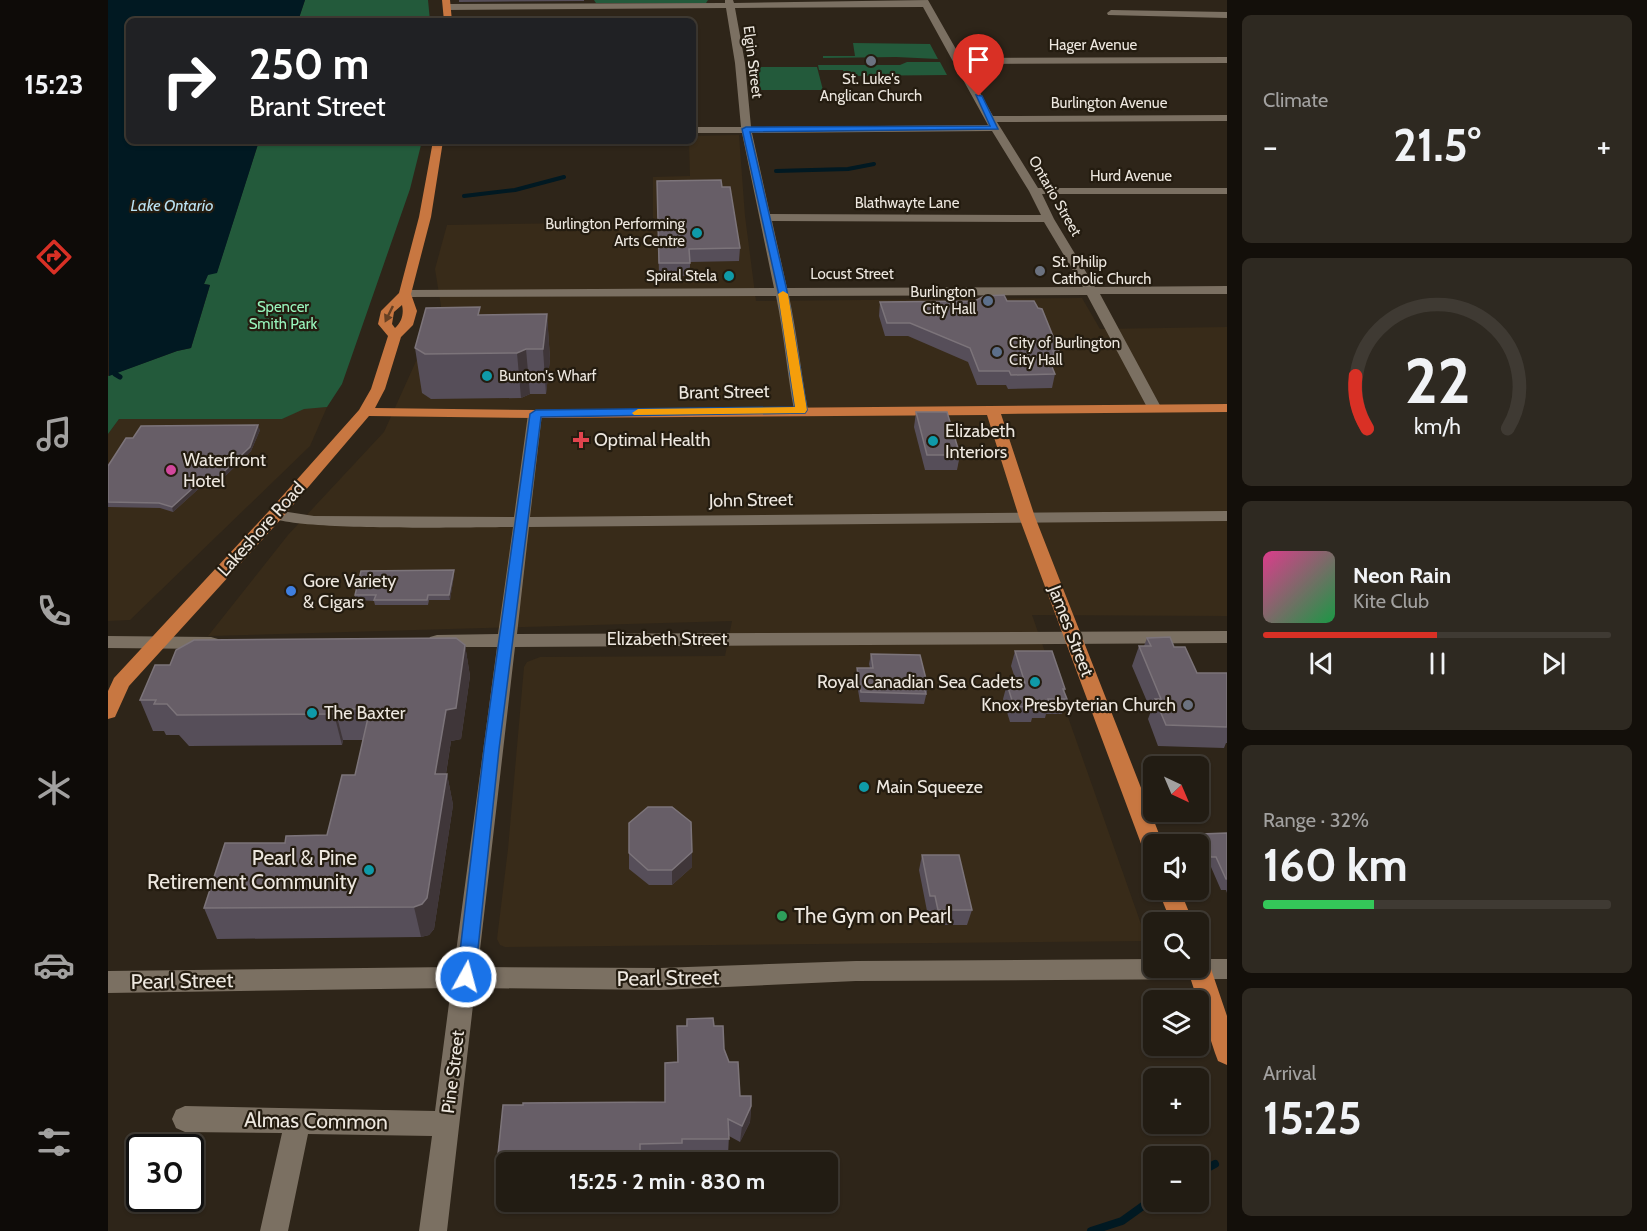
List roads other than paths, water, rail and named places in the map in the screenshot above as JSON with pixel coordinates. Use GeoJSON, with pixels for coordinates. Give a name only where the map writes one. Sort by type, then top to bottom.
{"type":"FeatureCollection","features":[{"type":"Feature","properties":{"kind":"main road"},"geometry":{"type":"LineString","coordinates":[[447,3],[448,18]]}},
{"type":"Feature","properties":{"kind":"main road","name":"Lakeshore Road"},"geometry":{"type":"LineString","coordinates":[[394,336],[385,324],[388,311],[405,294],[425,217],[437,144]]}},
{"type":"Feature","properties":{"kind":"main road","name":"Lakeshore Road"},"geometry":{"type":"LineString","coordinates":[[108,712],[121,683],[275,515],[364,412],[378,389],[394,336],[406,325],[410,311],[405,294]]}},
{"type":"Feature","properties":{"kind":"main road","name":"Brant Street"},"geometry":{"type":"LineString","coordinates":[[364,412],[536,414],[1227,408]]}},
{"type":"Feature","properties":{"kind":"main road","name":"James Street"},"geometry":{"type":"LineString","coordinates":[[993,411],[1027,517],[1148,834]]}},
{"type":"Feature","properties":{"kind":"main road"},"geometry":{"type":"LineString","coordinates":[[1202,978],[1227,1053]]}},
{"type":"Feature","properties":{"kind":"street"},"geometry":{"type":"LineString","coordinates":[[447,3],[925,2]]}},
{"type":"Feature","properties":{"kind":"street","name":"Ontario Street"},"geometry":{"type":"LineString","coordinates":[[925,2],[993,123],[1035,191],[1048,219],[1155,409]]}},
{"type":"Feature","properties":{"kind":"street","name":"Elgin Street"},"geometry":{"type":"LineString","coordinates":[[729,3],[740,63],[746,129],[783,291],[801,410]]}},
{"type":"Feature","properties":{"kind":"street"},"geometry":{"type":"LineString","coordinates":[[1210,8],[1223,15],[1227,23]]}},
{"type":"Feature","properties":{"kind":"street"},"geometry":{"type":"LineString","coordinates":[[1111,13],[1223,15]]}},
{"type":"Feature","properties":{"kind":"street","name":"Hager Avenue"},"geometry":{"type":"LineString","coordinates":[[958,61],[1227,60]]}},
{"type":"Feature","properties":{"kind":"street","name":"Burlington Avenue"},"geometry":{"type":"LineString","coordinates":[[696,130],[1227,118]]}},
{"type":"Feature","properties":{"kind":"street","name":"Hurd Avenue"},"geometry":{"type":"LineString","coordinates":[[1035,191],[1227,191]]}},
{"type":"Feature","properties":{"kind":"street","name":"Blathwayte Lane"},"geometry":{"type":"LineString","coordinates":[[766,217],[1048,219]]}},
{"type":"Feature","properties":{"kind":"street","name":"Locust Street"},"geometry":{"type":"LineString","coordinates":[[405,294],[1227,290]]}},
{"type":"Feature","properties":{"kind":"street","name":"Pine Street"},"geometry":{"type":"LineString","coordinates":[[433,1231],[536,414]]}},
{"type":"Feature","properties":{"kind":"street","name":"John Street"},"geometry":{"type":"LineString","coordinates":[[275,515],[315,521],[522,522],[1227,516]]}},
{"type":"Feature","properties":{"kind":"street","name":"Elizabeth Street"},"geometry":{"type":"LineString","coordinates":[[418,641],[1227,637]]}},
{"type":"Feature","properties":{"kind":"street"},"geometry":{"type":"LineString","coordinates":[[108,642],[226,643]]}},
{"type":"Feature","properties":{"kind":"street","name":"Pearl Street"},"geometry":{"type":"LineString","coordinates":[[108,982],[466,977],[660,979],[856,971],[1143,968]]}},
{"type":"Feature","properties":{"kind":"street","name":"Pearl Street"},"geometry":{"type":"LineString","coordinates":[[1209,968],[1227,969]]}},
{"type":"Feature","properties":{"kind":"street","name":"Almas Common"},"geometry":{"type":"LineString","coordinates":[[185,1119],[446,1124]]}},
{"type":"Feature","properties":{"kind":"street"},"geometry":{"type":"LineString","coordinates":[[274,1231],[298,1120]]}},
{"type":"Feature","properties":{"kind":"water","name":"Lake Ontario"},"geometry":{"type":"Polygon","coordinates":[[[108,0],[305,0],[299,18],[126,18],[126,144],[258,144],[217,273],[208,275],[204,284],[210,285],[191,348],[109,376],[108,0]]]}},
{"type":"Feature","properties":{"kind":"waterway"},"geometry":{"type":"LineString","coordinates":[[776,171],[848,169],[874,164]]}},
{"type":"Feature","properties":{"kind":"waterway"},"geometry":{"type":"LineString","coordinates":[[464,196],[515,190],[564,177]]}},
{"type":"Feature","properties":{"kind":"waterway"},"geometry":{"type":"LineString","coordinates":[[115,374],[120,377]]}},
{"type":"Feature","properties":{"kind":"waterway"},"geometry":{"type":"LineString","coordinates":[[1209,1167],[1215,1164]]}},
{"type":"Feature","properties":{"kind":"waterway"},"geometry":{"type":"LineString","coordinates":[[1091,1231],[1122,1221],[1143,1206]]}},
{"type":"Feature","properties":{"kind":"place","name":"St. Luke's Anglican Church"},"geometry":{"type":"Point","coordinates":[871,61]}},
{"type":"Feature","properties":{"kind":"place","name":"Burlington Performing Arts Centre"},"geometry":{"type":"Point","coordinates":[697,233]}},
{"type":"Feature","properties":{"kind":"place","name":"St. Philip Catholic Church"},"geometry":{"type":"Point","coordinates":[1040,271]}},
{"type":"Feature","properties":{"kind":"place","name":"Spiral Stela"},"geometry":{"type":"Point","coordinates":[729,276]}},
{"type":"Feature","properties":{"kind":"place","name":"Burlington City Hall"},"geometry":{"type":"Point","coordinates":[988,301]}},
{"type":"Feature","properties":{"kind":"place","name":"City of Burlington City Hall"},"geometry":{"type":"Point","coordinates":[997,352]}},
{"type":"Feature","properties":{"kind":"place","name":"Bunton's Wharf"},"geometry":{"type":"Point","coordinates":[487,376]}},
{"type":"Feature","properties":{"kind":"place","name":"Optimal Health"},"geometry":{"type":"Point","coordinates":[581,440]}},
{"type":"Feature","properties":{"kind":"place","name":"Elizabeth Interiors"},"geometry":{"type":"Point","coordinates":[933,441]}},
{"type":"Feature","properties":{"kind":"place","name":"Waterfront Hotel"},"geometry":{"type":"Point","coordinates":[171,470]}},
{"type":"Feature","properties":{"kind":"place","name":"Gore Variety & Cigars"},"geometry":{"type":"Point","coordinates":[291,591]}},
{"type":"Feature","properties":{"kind":"place","name":"Royal Canadian Sea Cadets"},"geometry":{"type":"Point","coordinates":[1035,682]}},
{"type":"Feature","properties":{"kind":"place","name":"Knox Presbyterian Church"},"geometry":{"type":"Point","coordinates":[1188,705]}},
{"type":"Feature","properties":{"kind":"place","name":"The Baxter"},"geometry":{"type":"Point","coordinates":[312,713]}},
{"type":"Feature","properties":{"kind":"place","name":"Main Squeeze"},"geometry":{"type":"Point","coordinates":[864,787]}},
{"type":"Feature","properties":{"kind":"place","name":"Pearl & Pine Retirement Community"},"geometry":{"type":"Point","coordinates":[369,870]}},
{"type":"Feature","properties":{"kind":"place","name":"The Gym on Pearl"},"geometry":{"type":"Point","coordinates":[782,916]}},
{"type":"Feature","properties":{"kind":"park label","name":"Spencer Smith Park"},"geometry":{"type":"Point","coordinates":[283,316]}}]}
